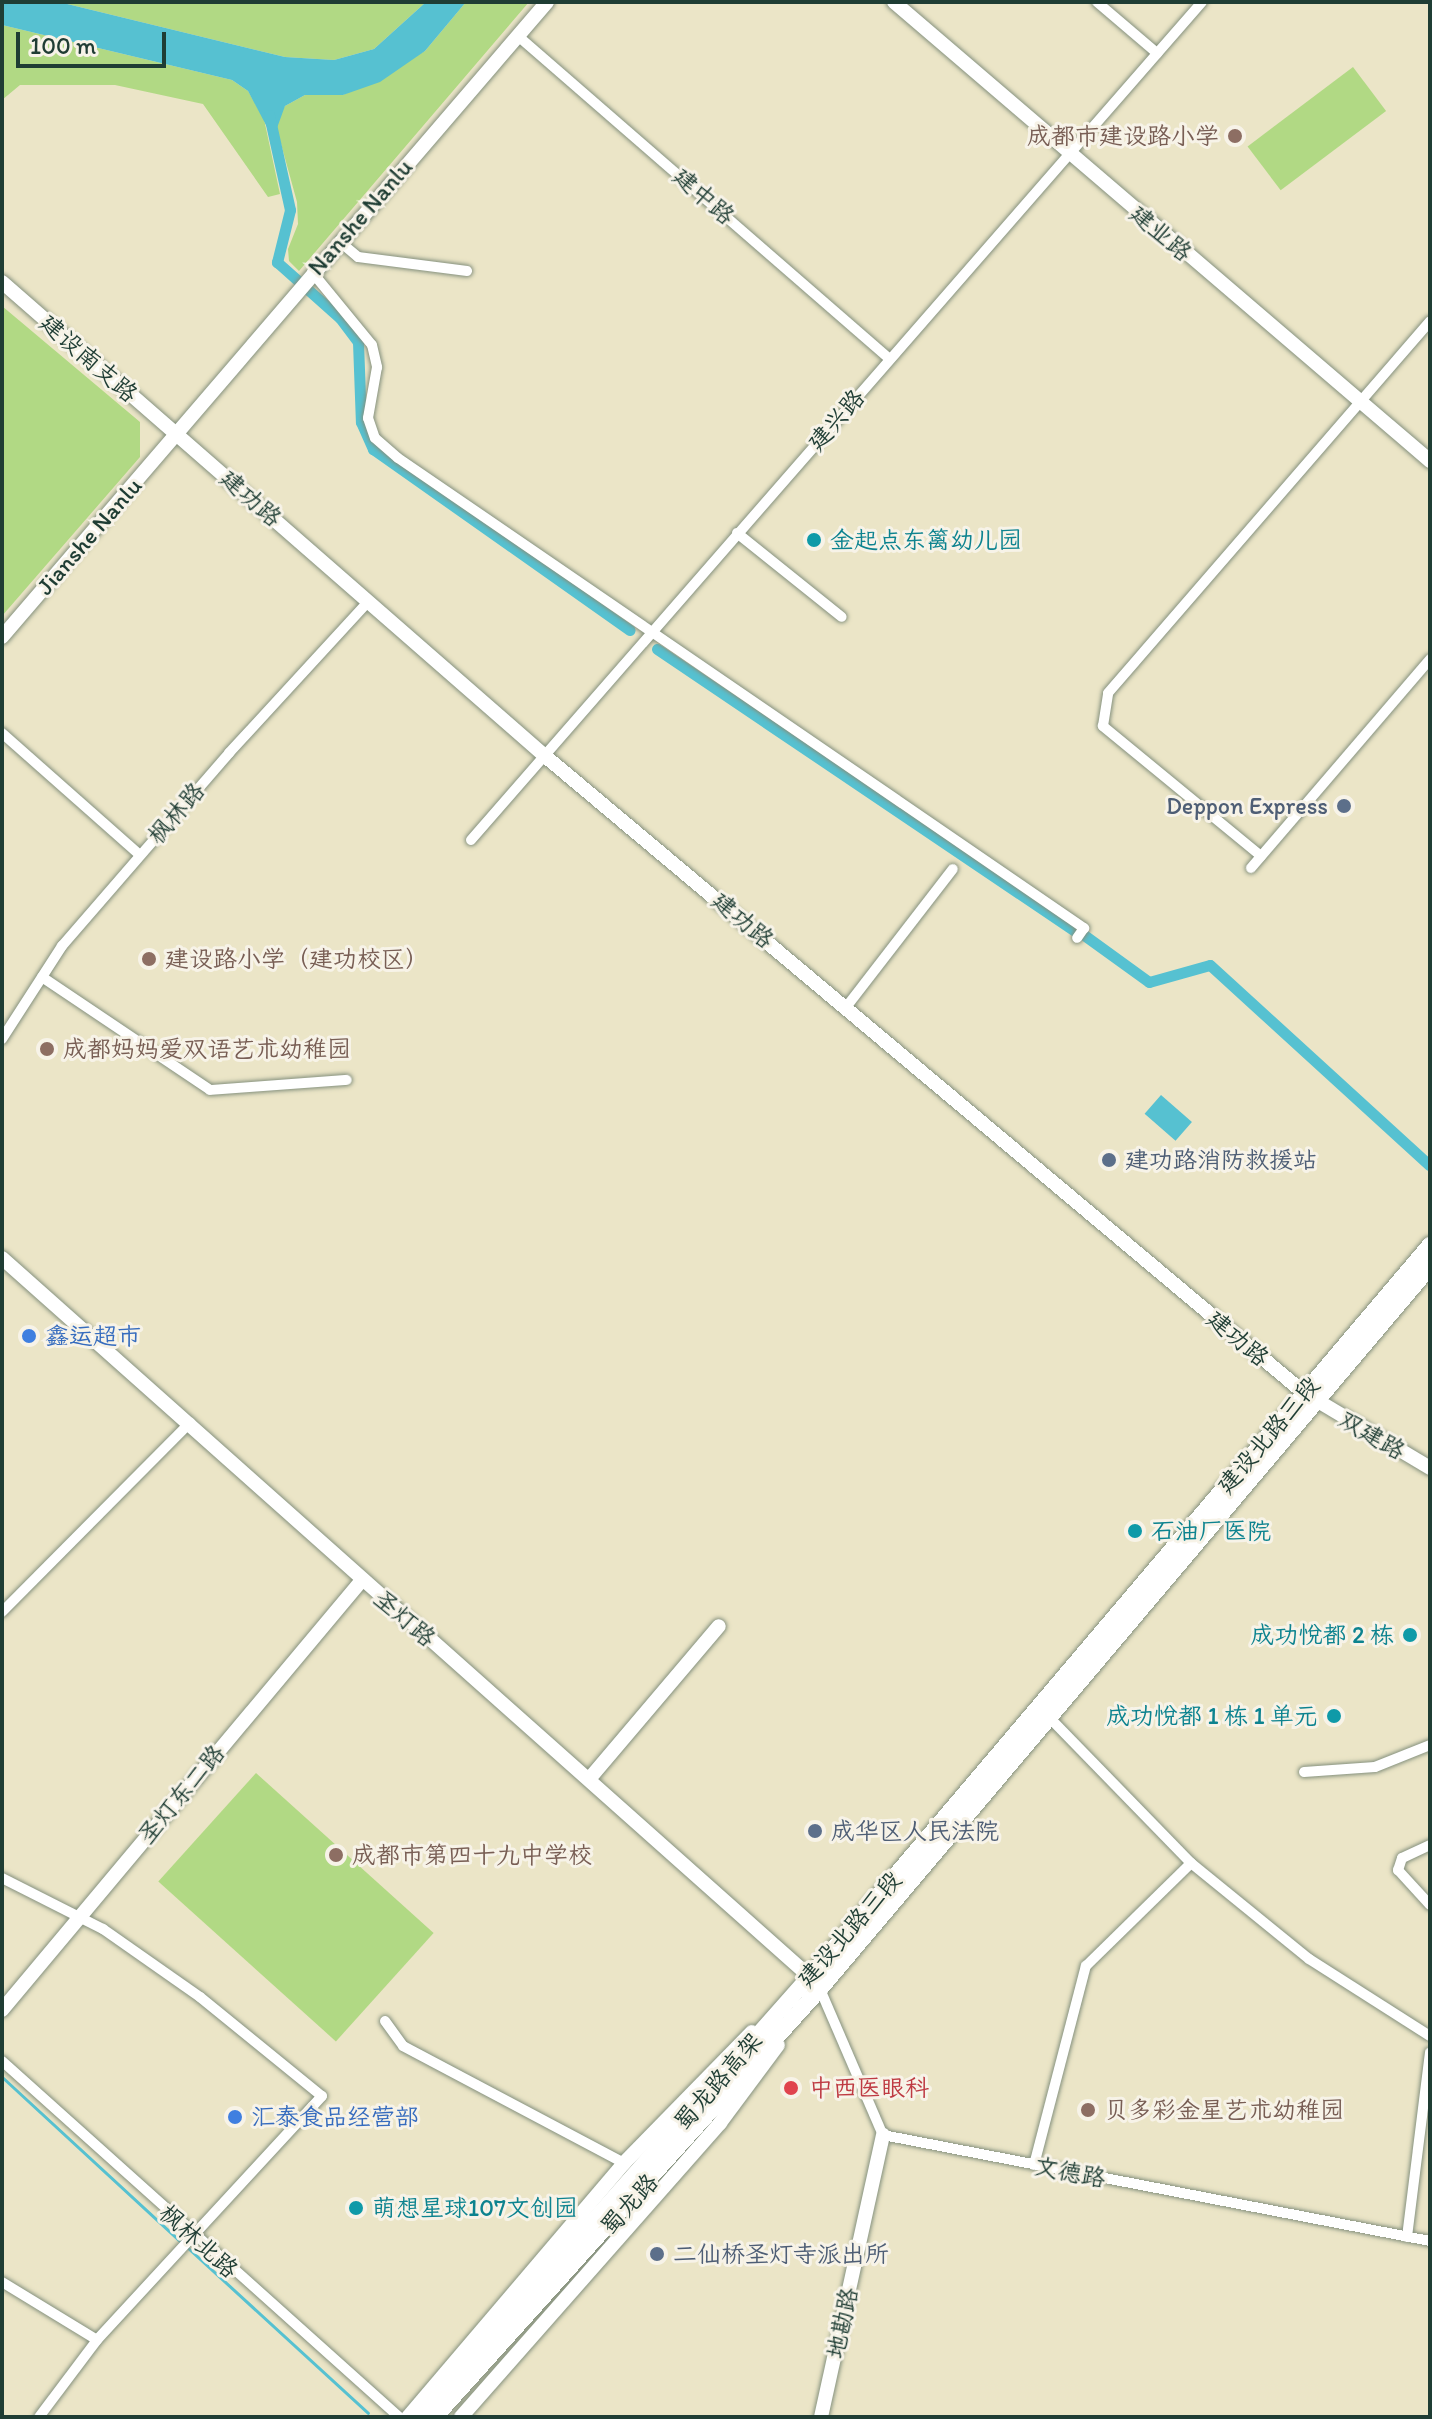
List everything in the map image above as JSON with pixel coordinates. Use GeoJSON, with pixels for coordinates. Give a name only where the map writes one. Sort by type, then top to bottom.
{"type":"FeatureCollection","features":[{"type":"Feature","properties":{"kind":"main road","name":"建设北路三段"},"geometry":{"type":"LineString","coordinates":[[816,1981],[1045,1713],[1430,1245]]}},
{"type":"Feature","properties":{"kind":"main road","name":"建设北路三段"},"geometry":{"type":"LineString","coordinates":[[1308,1397],[1430,1267]]}},
{"type":"Feature","properties":{"kind":"main road","name":"蜀龙路"},"geometry":{"type":"LineString","coordinates":[[435,2417],[816,1981]]}},
{"type":"Feature","properties":{"kind":"main road","name":"蜀龙路"},"geometry":{"type":"LineString","coordinates":[[420,2417],[630,2193]]}},
{"type":"Feature","properties":{"kind":"street","name":"Nanshe Nanlu"},"geometry":{"type":"LineString","coordinates":[[176,434],[311,273],[547,2]]}},
{"type":"Feature","properties":{"kind":"street","name":"建业路"},"geometry":{"type":"LineString","coordinates":[[894,2],[1430,461]]}},
{"type":"Feature","properties":{"kind":"street"},"geometry":{"type":"LineString","coordinates":[[1097,2],[1157,53]]}},
{"type":"Feature","properties":{"kind":"street","name":"建兴路"},"geometry":{"type":"LineString","coordinates":[[471,840],[1202,2]]}},
{"type":"Feature","properties":{"kind":"street","name":"建中路"},"geometry":{"type":"LineString","coordinates":[[518,36],[889,359]]}},
{"type":"Feature","properties":{"kind":"street"},"geometry":{"type":"LineString","coordinates":[[339,241],[358,257],[467,271]]}},
{"type":"Feature","properties":{"kind":"street"},"geometry":{"type":"LineString","coordinates":[[311,273],[372,345],[377,367],[368,418],[375,438],[1084,928],[1077,938]]}},
{"type":"Feature","properties":{"kind":"street","name":"建设南支路"},"geometry":{"type":"LineString","coordinates":[[2,282],[176,434]]}},
{"type":"Feature","properties":{"kind":"street"},"geometry":{"type":"LineString","coordinates":[[1261,856],[1103,726],[1108,693],[1430,321]]}},
{"type":"Feature","properties":{"kind":"street","name":"建功路"},"geometry":{"type":"LineString","coordinates":[[176,434],[545,756],[847,1006],[1308,1397]]}},
{"type":"Feature","properties":{"kind":"street","name":"Jianshe Nanlu"},"geometry":{"type":"LineString","coordinates":[[2,637],[176,434]]}},
{"type":"Feature","properties":{"kind":"street"},"geometry":{"type":"LineString","coordinates":[[737,533],[842,617]]}},
{"type":"Feature","properties":{"kind":"street","name":"枫林路"},"geometry":{"type":"LineString","coordinates":[[2,1039],[42,977],[140,855],[369,601]]}},
{"type":"Feature","properties":{"kind":"street"},"geometry":{"type":"LineString","coordinates":[[1251,868],[1430,659]]}},
{"type":"Feature","properties":{"kind":"street"},"geometry":{"type":"LineString","coordinates":[[2,733],[140,855]]}},
{"type":"Feature","properties":{"kind":"street"},"geometry":{"type":"LineString","coordinates":[[847,1006],[953,869]]}},
{"type":"Feature","properties":{"kind":"street"},"geometry":{"type":"LineString","coordinates":[[42,977],[210,1090],[347,1080]]}},
{"type":"Feature","properties":{"kind":"street","name":"圣灯路"},"geometry":{"type":"LineString","coordinates":[[2,1258],[816,1981]]}},
{"type":"Feature","properties":{"kind":"street","name":"双建路"},"geometry":{"type":"LineString","coordinates":[[1308,1397],[1430,1468]]}},
{"type":"Feature","properties":{"kind":"street"},"geometry":{"type":"LineString","coordinates":[[2,1612],[190,1423]]}},
{"type":"Feature","properties":{"kind":"street","name":"圣灯东二路"},"geometry":{"type":"LineString","coordinates":[[2,2010],[78,1915],[362,1580]]}},
{"type":"Feature","properties":{"kind":"street"},"geometry":{"type":"LineString","coordinates":[[590,1778],[719,1626]]}},
{"type":"Feature","properties":{"kind":"street"},"geometry":{"type":"LineString","coordinates":[[1045,1713],[1191,1863],[1309,1959],[1430,2036]]}},
{"type":"Feature","properties":{"kind":"street"},"geometry":{"type":"LineString","coordinates":[[1304,1772],[1375,1767],[1430,1745]]}},
{"type":"Feature","properties":{"kind":"street"},"geometry":{"type":"LineString","coordinates":[[1430,1845],[1402,1858],[1398,1870],[1430,1905]]}},
{"type":"Feature","properties":{"kind":"street"},"geometry":{"type":"LineString","coordinates":[[1034,2165],[1086,1966],[1191,1863]]}},
{"type":"Feature","properties":{"kind":"street"},"geometry":{"type":"LineString","coordinates":[[2,1878],[78,1915],[200,1997],[322,2096],[97,2340],[39,2417]]}},
{"type":"Feature","properties":{"kind":"street"},"geometry":{"type":"LineString","coordinates":[[816,1981],[883,2135]]}},
{"type":"Feature","properties":{"kind":"street","name":"建设北路三段"},"geometry":{"type":"LineString","coordinates":[[408,2417],[624,2163],[816,1981]]}},
{"type":"Feature","properties":{"kind":"street","name":"建设北路三段"},"geometry":{"type":"LineString","coordinates":[[461,2417],[720,2123],[816,1981]]}},
{"type":"Feature","properties":{"kind":"street"},"geometry":{"type":"LineString","coordinates":[[385,2021],[403,2046],[624,2163]]}},
{"type":"Feature","properties":{"kind":"street"},"geometry":{"type":"LineString","coordinates":[[1407,2237],[1430,2052]]}},
{"type":"Feature","properties":{"kind":"street","name":"枫林北路"},"geometry":{"type":"LineString","coordinates":[[2,2061],[191,2240],[399,2417]]}},
{"type":"Feature","properties":{"kind":"street","name":"文德路"},"geometry":{"type":"LineString","coordinates":[[883,2135],[1430,2241]]}},
{"type":"Feature","properties":{"kind":"street","name":"地勘路"},"geometry":{"type":"LineString","coordinates":[[821,2417],[883,2135]]}},
{"type":"Feature","properties":{"kind":"street"},"geometry":{"type":"LineString","coordinates":[[2,2282],[97,2340]]}},
{"type":"Feature","properties":{"kind":"green space"},"geometry":{"type":"Polygon","coordinates":[[[59,2],[426,2],[374,49],[334,60],[285,57],[59,2]]]}},
{"type":"Feature","properties":{"kind":"green space"},"geometry":{"type":"Polygon","coordinates":[[[466,2],[529,2],[299,271],[289,261],[288,249],[298,224],[297,202],[275,122],[285,106],[305,95],[343,95],[425,51],[466,2]]]}},
{"type":"Feature","properties":{"kind":"green space"},"geometry":{"type":"Polygon","coordinates":[[[2,25],[232,80],[248,91],[264,119],[280,194],[268,197],[203,104],[115,85],[20,85],[2,100],[2,25]]]}},
{"type":"Feature","properties":{"kind":"green space"},"geometry":{"type":"Polygon","coordinates":[[[1353,67],[1386,111],[1281,190],[1248,146],[1353,67]]]}},
{"type":"Feature","properties":{"kind":"green space"},"geometry":{"type":"Polygon","coordinates":[[[2,306],[140,422],[140,457],[2,616],[2,306]]]}},
{"type":"Feature","properties":{"kind":"green space"},"geometry":{"type":"Polygon","coordinates":[[[256,1773],[434,1933],[336,2041],[158,1881],[256,1773]]]}},
{"type":"Feature","properties":{"kind":"water"},"geometry":{"type":"Polygon","coordinates":[[[2,2],[59,2],[285,57],[334,60],[374,49],[426,2],[466,2],[425,51],[380,82],[343,95],[305,95],[285,106],[277,128],[267,127],[248,91],[232,80],[2,25],[2,2]]]}},
{"type":"Feature","properties":{"kind":"water"},"geometry":{"type":"Polygon","coordinates":[[[1161,1095],[1192,1122],[1176,1141],[1145,1114],[1161,1095]]]}},
{"type":"Feature","properties":{"kind":"waterway"},"geometry":{"type":"LineString","coordinates":[[269,115],[290,210],[277,262],[340,318],[358,342],[361,422],[373,449],[630,630]]}},
{"type":"Feature","properties":{"kind":"waterway"},"geometry":{"type":"LineString","coordinates":[[657,649],[1075,931]]}},
{"type":"Feature","properties":{"kind":"waterway"},"geometry":{"type":"LineString","coordinates":[[1084,935],[1149,982],[1210,965],[1429,1165]]}},
{"type":"Feature","properties":{"kind":"waterway"},"geometry":{"type":"LineString","coordinates":[[2,2077],[182,2243]]}},
{"type":"Feature","properties":{"kind":"waterway"},"geometry":{"type":"LineString","coordinates":[[188,2248],[368,2413]]}},
{"type":"Feature","properties":{"kind":"place","name":"成都市建设路小学"},"geometry":{"type":"Point","coordinates":[1235,136]}},
{"type":"Feature","properties":{"kind":"place","name":"金起点东篱幼儿园"},"geometry":{"type":"Point","coordinates":[814,540]}},
{"type":"Feature","properties":{"kind":"place","name":"Deppon Express"},"geometry":{"type":"Point","coordinates":[1344,806]}},
{"type":"Feature","properties":{"kind":"place","name":"建设路小学（建功校区）"},"geometry":{"type":"Point","coordinates":[149,959]}},
{"type":"Feature","properties":{"kind":"place","name":"成都妈妈爱双语艺术幼稚园"},"geometry":{"type":"Point","coordinates":[47,1049]}},
{"type":"Feature","properties":{"kind":"place","name":"建功路消防救援站"},"geometry":{"type":"Point","coordinates":[1109,1160]}},
{"type":"Feature","properties":{"kind":"place","name":"鑫运超市"},"geometry":{"type":"Point","coordinates":[29,1336]}},
{"type":"Feature","properties":{"kind":"place","name":"石油厂医院"},"geometry":{"type":"Point","coordinates":[1135,1531]}},
{"type":"Feature","properties":{"kind":"place","name":"成功悦都 2 栋"},"geometry":{"type":"Point","coordinates":[1410,1635]}},
{"type":"Feature","properties":{"kind":"place","name":"成功悦都 1 栋 1 单元"},"geometry":{"type":"Point","coordinates":[1334,1716]}},
{"type":"Feature","properties":{"kind":"place","name":"成华区人民法院"},"geometry":{"type":"Point","coordinates":[815,1831]}},
{"type":"Feature","properties":{"kind":"place","name":"成都市第四十九中学校"},"geometry":{"type":"Point","coordinates":[336,1855]}},
{"type":"Feature","properties":{"kind":"place","name":"中西医眼科"},"geometry":{"type":"Point","coordinates":[791,2088]}},
{"type":"Feature","properties":{"kind":"place","name":"贝多彩金星艺术幼稚园"},"geometry":{"type":"Point","coordinates":[1088,2110]}},
{"type":"Feature","properties":{"kind":"place","name":"汇泰食品经营部"},"geometry":{"type":"Point","coordinates":[235,2117]}},
{"type":"Feature","properties":{"kind":"place","name":"萌想星球107文创园"},"geometry":{"type":"Point","coordinates":[356,2208]}},
{"type":"Feature","properties":{"kind":"place","name":"二仙桥圣灯寺派出所"},"geometry":{"type":"Point","coordinates":[657,2254]}}]}
